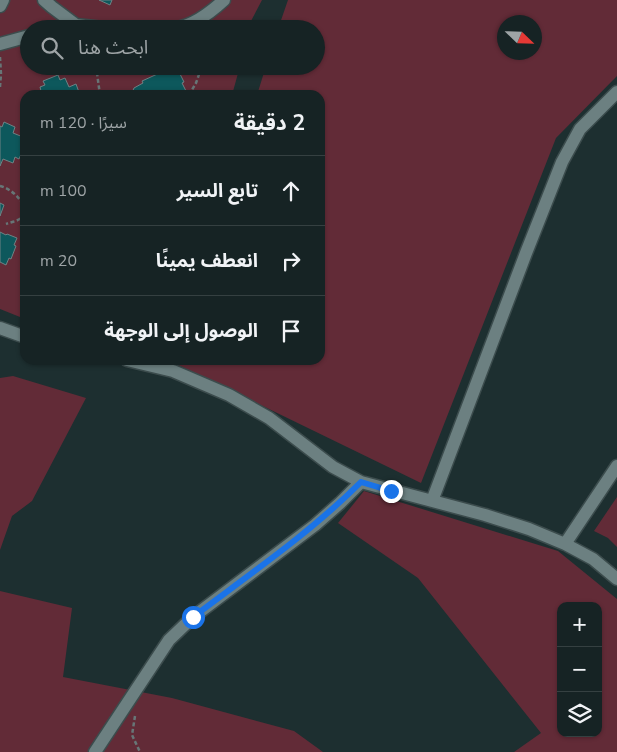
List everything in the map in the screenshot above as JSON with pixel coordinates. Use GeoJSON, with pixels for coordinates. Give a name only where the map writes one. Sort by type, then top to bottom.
{"type":"FeatureCollection","features":[{"type":"Feature","properties":{"kind":"street"},"geometry":{"type":"LineString","coordinates":[[0,6],[3,0]]}},
{"type":"Feature","properties":{"kind":"street"},"geometry":{"type":"LineString","coordinates":[[44,0],[70,20]]}},
{"type":"Feature","properties":{"kind":"street"},"geometry":{"type":"LineString","coordinates":[[197,20],[211,12],[224,0]]}},
{"type":"Feature","properties":{"kind":"street"},"geometry":{"type":"LineString","coordinates":[[0,44],[20,38]]}},
{"type":"Feature","properties":{"kind":"street"},"geometry":{"type":"LineString","coordinates":[[432,501],[522,262],[562,162],[580,129],[617,92]]}},
{"type":"Feature","properties":{"kind":"street"},"geometry":{"type":"LineString","coordinates":[[0,328],[20,335]]}},
{"type":"Feature","properties":{"kind":"street"},"geometry":{"type":"LineString","coordinates":[[148,365],[173,371],[229,395],[268,418],[333,467],[361,482],[530,529],[565,544],[593,559],[617,579]]}},
{"type":"Feature","properties":{"kind":"street"},"geometry":{"type":"LineString","coordinates":[[565,544],[617,466]]}},
{"type":"Feature","properties":{"kind":"street"},"geometry":{"type":"LineString","coordinates":[[95,752],[169,640],[193,617],[315,525],[361,482]]}},
{"type":"Feature","properties":{"kind":"path"},"geometry":{"type":"LineString","coordinates":[[0,57],[0,87]]}},
{"type":"Feature","properties":{"kind":"path"},"geometry":{"type":"LineString","coordinates":[[97,75],[99,90]]}},
{"type":"Feature","properties":{"kind":"path"},"geometry":{"type":"LineString","coordinates":[[192,90],[199,75]]}},
{"type":"Feature","properties":{"kind":"path"},"geometry":{"type":"LineString","coordinates":[[0,186],[4,186],[15,193],[20,199]]}},
{"type":"Feature","properties":{"kind":"path"},"geometry":{"type":"LineString","coordinates":[[6,224],[20,219]]}},
{"type":"Feature","properties":{"kind":"path"},"geometry":{"type":"LineString","coordinates":[[136,710],[132,736],[140,752]]}},
{"type":"Feature","properties":{"kind":"shaded area"},"geometry":{"type":"Polygon","coordinates":[[[0,0],[262,0],[252,20],[20,20],[20,75],[238,75],[233,90],[20,90],[20,317],[0,309],[0,0]]]}},
{"type":"Feature","properties":{"kind":"shaded area"},"geometry":{"type":"Polygon","coordinates":[[[288,0],[617,0],[617,76],[556,138],[421,483],[178,365],[325,365],[325,90],[259,90],[263,75],[325,75],[325,20],[281,20],[288,0]]]}},
{"type":"Feature","properties":{"kind":"shaded area"},"geometry":{"type":"Polygon","coordinates":[[[13,376],[86,398],[32,501],[12,516],[0,550],[0,378],[13,376]]]}},
{"type":"Feature","properties":{"kind":"shaded area"},"geometry":{"type":"Polygon","coordinates":[[[364,491],[558,551],[617,599],[617,752],[514,752],[541,733],[418,578],[338,523],[364,491]]]}},
{"type":"Feature","properties":{"kind":"shaded area"},"geometry":{"type":"Polygon","coordinates":[[[617,497],[617,547],[608,538],[594,531],[617,497]]]}},
{"type":"Feature","properties":{"kind":"shaded area"},"geometry":{"type":"Polygon","coordinates":[[[0,591],[72,608],[63,677],[172,698],[294,731],[323,752],[0,752],[0,591]]]}},
{"type":"Feature","properties":{"kind":"building"},"geometry":{"type":"Polygon","coordinates":[[[99,0],[112,0],[110,5],[99,0]]]}},
{"type":"Feature","properties":{"kind":"building"},"geometry":{"type":"Polygon","coordinates":[[[58,75],[60,80],[65,78],[69,87],[76,84],[78,90],[41,90],[40,87],[45,85],[43,81],[58,75]]]}},
{"type":"Feature","properties":{"kind":"building"},"geometry":{"type":"Polygon","coordinates":[[[155,75],[180,75],[186,90],[133,90],[143,83],[142,81],[155,75]]]}},
{"type":"Feature","properties":{"kind":"building"},"geometry":{"type":"Polygon","coordinates":[[[4,122],[15,127],[13,133],[20,136],[20,157],[19,159],[15,157],[13,163],[3,159],[0,166],[0,126],[2,127],[4,122]]]}},
{"type":"Feature","properties":{"kind":"building"},"geometry":{"type":"Polygon","coordinates":[[[0,203],[4,205],[0,216],[0,203]]]}},
{"type":"Feature","properties":{"kind":"building"},"geometry":{"type":"Polygon","coordinates":[[[0,232],[17,238],[11,259],[9,258],[6,265],[0,262],[0,232]]]}},
{"type":"Feature","properties":{"kind":"route"},"geometry":{"type":"LineString","coordinates":[[193,617],[315,525],[361,482],[391,491]]}}]}
